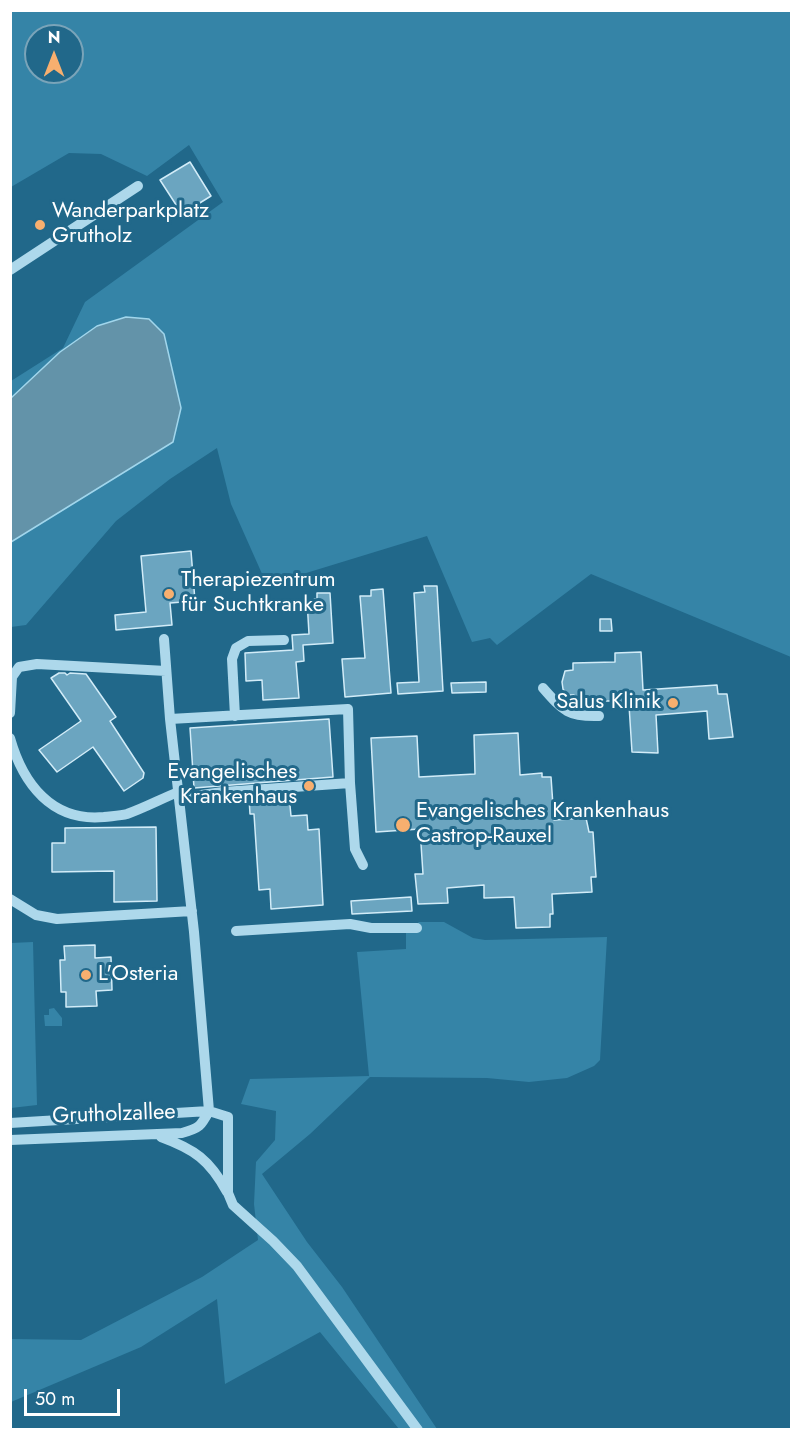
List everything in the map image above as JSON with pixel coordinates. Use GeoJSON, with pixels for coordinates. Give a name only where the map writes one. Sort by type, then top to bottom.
{"type":"FeatureCollection","features":[{"type":"Feature","properties":{"kind":"street"},"geometry":{"type":"LineString","coordinates":[[10,270],[138,186]]}},
{"type":"Feature","properties":{"kind":"street","name":"Grutholzallee"},"geometry":{"type":"LineString","coordinates":[[10,1140],[182,1133],[195,1130],[202,1125],[209,1111],[192,910],[170,719],[164,639]]}},
{"type":"Feature","properties":{"kind":"street"},"geometry":{"type":"LineString","coordinates":[[236,716],[232,659],[236,648],[248,641],[284,640]]}},
{"type":"Feature","properties":{"kind":"street"},"geometry":{"type":"LineString","coordinates":[[10,713],[12,677],[20,668],[37,664],[166,671]]}},
{"type":"Feature","properties":{"kind":"street"},"geometry":{"type":"LineString","coordinates":[[543,688],[568,712],[580,717],[599,716]]}},
{"type":"Feature","properties":{"kind":"street"},"geometry":{"type":"LineString","coordinates":[[170,719],[348,709],[355,849],[363,865]]}},
{"type":"Feature","properties":{"kind":"street"},"geometry":{"type":"LineString","coordinates":[[10,738],[16,759],[31,786],[56,807],[90,818],[125,815],[178,795],[350,783]]}},
{"type":"Feature","properties":{"kind":"street"},"geometry":{"type":"LineString","coordinates":[[10,899],[36,915],[57,919],[192,910]]}},
{"type":"Feature","properties":{"kind":"street"},"geometry":{"type":"LineString","coordinates":[[236,932],[350,924],[371,928],[417,928]]}},
{"type":"Feature","properties":{"kind":"street","name":"Grutholzallee"},"geometry":{"type":"LineString","coordinates":[[10,1123],[209,1111],[228,1117],[228,1193]]}},
{"type":"Feature","properties":{"kind":"street"},"geometry":{"type":"LineString","coordinates":[[155,1134],[188,1147],[207,1161],[228,1193],[232,1205],[273,1241],[297,1266],[418,1430]]}},
{"type":"Feature","properties":{"kind":"shaded area"},"geometry":{"type":"Polygon","coordinates":[[[11,11],[791,11],[791,657],[591,574],[497,645],[490,638],[472,642],[427,536],[267,585],[231,504],[217,448],[170,479],[116,521],[26,625],[11,627],[11,381],[63,348],[85,302],[223,202],[189,145],[147,176],[101,154],[69,153],[11,187],[11,11]]]}},
{"type":"Feature","properties":{"kind":"shaded area"},"geometry":{"type":"Polygon","coordinates":[[[126,317],[149,319],[164,334],[181,408],[173,442],[11,542],[11,398],[60,352],[97,326],[126,317]]]}},
{"type":"Feature","properties":{"kind":"shaded area"},"geometry":{"type":"Polygon","coordinates":[[[419,922],[444,922],[473,938],[485,940],[607,937],[600,1060],[594,1066],[567,1078],[529,1082],[487,1078],[370,1077],[310,1134],[262,1174],[307,1242],[342,1287],[437,1429],[399,1429],[320,1332],[225,1384],[217,1299],[141,1347],[11,1402],[11,1339],[81,1340],[202,1277],[258,1240],[254,1204],[256,1162],[275,1140],[276,1111],[241,1104],[250,1079],[369,1076],[357,952],[406,949],[406,933],[419,922]]]}},
{"type":"Feature","properties":{"kind":"shaded area"},"geometry":{"type":"Polygon","coordinates":[[[33,942],[37,1105],[11,1108],[11,943],[33,942]]]}},
{"type":"Feature","properties":{"kind":"shaded area"},"geometry":{"type":"Polygon","coordinates":[[[54,1008],[62,1018],[62,1026],[45,1026],[44,1015],[49,1015],[49,1009],[54,1008]]]}},
{"type":"Feature","properties":{"kind":"building"},"geometry":{"type":"Polygon","coordinates":[[[190,162],[211,196],[182,214],[160,180],[190,162]]]}},
{"type":"Feature","properties":{"kind":"building","name":"Therapiezentrum für Suchtkranke"},"geometry":{"type":"Polygon","coordinates":[[[191,551],[195,601],[170,603],[172,625],[116,630],[115,615],[146,612],[141,556],[191,551]]]}},
{"type":"Feature","properties":{"kind":"building"},"geometry":{"type":"Polygon","coordinates":[[[424,586],[437,586],[443,691],[398,694],[397,683],[419,682],[414,593],[425,592],[424,586]]]}},
{"type":"Feature","properties":{"kind":"building"},"geometry":{"type":"Polygon","coordinates":[[[383,589],[391,693],[345,697],[342,659],[365,658],[360,596],[371,596],[371,590],[383,589]]]}},
{"type":"Feature","properties":{"kind":"building"},"geometry":{"type":"Polygon","coordinates":[[[317,593],[330,593],[333,643],[303,645],[304,661],[296,662],[299,698],[263,700],[262,680],[246,681],[245,653],[293,650],[292,635],[309,634],[307,600],[317,599],[317,593]]]}},
{"type":"Feature","properties":{"kind":"building"},"geometry":{"type":"Polygon","coordinates":[[[600,619],[611,619],[612,631],[600,631],[600,619]]]}},
{"type":"Feature","properties":{"kind":"building","name":"Salus Klinik"},"geometry":{"type":"Polygon","coordinates":[[[641,652],[643,690],[717,685],[718,694],[727,694],[733,737],[709,739],[707,711],[656,715],[658,753],[632,752],[629,705],[617,705],[617,701],[575,701],[574,695],[567,695],[563,689],[565,671],[573,670],[573,663],[615,662],[615,653],[641,652]]]}},
{"type":"Feature","properties":{"kind":"building"},"geometry":{"type":"Polygon","coordinates":[[[59,673],[86,674],[116,717],[110,721],[144,773],[143,778],[124,791],[93,747],[57,772],[39,750],[81,721],[51,678],[59,673]]]}},
{"type":"Feature","properties":{"kind":"building"},"geometry":{"type":"Polygon","coordinates":[[[486,682],[486,692],[452,693],[451,683],[486,682]]]}},
{"type":"Feature","properties":{"kind":"building"},"geometry":{"type":"Polygon","coordinates":[[[329,719],[333,777],[194,788],[190,728],[329,719]]]}},
{"type":"Feature","properties":{"kind":"building"},"geometry":{"type":"Polygon","coordinates":[[[518,733],[520,775],[542,773],[542,777],[551,777],[554,820],[586,818],[589,832],[593,832],[596,877],[591,877],[592,892],[552,894],[553,914],[550,914],[550,927],[516,928],[514,897],[484,898],[484,885],[447,888],[448,903],[418,904],[415,874],[423,874],[420,829],[376,832],[371,738],[417,736],[419,777],[475,774],[474,735],[518,733]]]}},
{"type":"Feature","properties":{"kind":"building"},"geometry":{"type":"Polygon","coordinates":[[[289,795],[291,816],[307,815],[308,830],[319,829],[323,905],[271,909],[270,889],[259,890],[254,814],[250,814],[249,798],[289,795]]]}},
{"type":"Feature","properties":{"kind":"building"},"geometry":{"type":"Polygon","coordinates":[[[156,827],[157,901],[114,902],[114,871],[52,872],[52,843],[65,843],[65,828],[156,827]]]}},
{"type":"Feature","properties":{"kind":"building"},"geometry":{"type":"Polygon","coordinates":[[[411,897],[412,911],[352,914],[351,901],[411,897]]]}},
{"type":"Feature","properties":{"kind":"building","name":"L'Osteria"},"geometry":{"type":"Polygon","coordinates":[[[95,945],[95,958],[111,957],[112,990],[96,991],[97,1006],[66,1007],[66,992],[61,992],[60,960],[65,960],[64,946],[95,945]]]}},
{"type":"Feature","properties":{"kind":"place","name":"Wanderparkplatz Grutholz"},"geometry":{"type":"Point","coordinates":[40,225]}},
{"type":"Feature","properties":{"kind":"place","name":"Therapiezentrum für Suchtkranke"},"geometry":{"type":"Point","coordinates":[169,594]}},
{"type":"Feature","properties":{"kind":"place","name":"Salus Klinik"},"geometry":{"type":"Point","coordinates":[673,703]}},
{"type":"Feature","properties":{"kind":"place","name":"Evangelisches Krankenhaus"},"geometry":{"type":"Point","coordinates":[309,786]}},
{"type":"Feature","properties":{"kind":"place","name":"Evangelisches Krankenhaus Castrop-Rauxel"},"geometry":{"type":"Point","coordinates":[403,825]}},
{"type":"Feature","properties":{"kind":"place","name":"L'Osteria"},"geometry":{"type":"Point","coordinates":[86,975]}}]}
